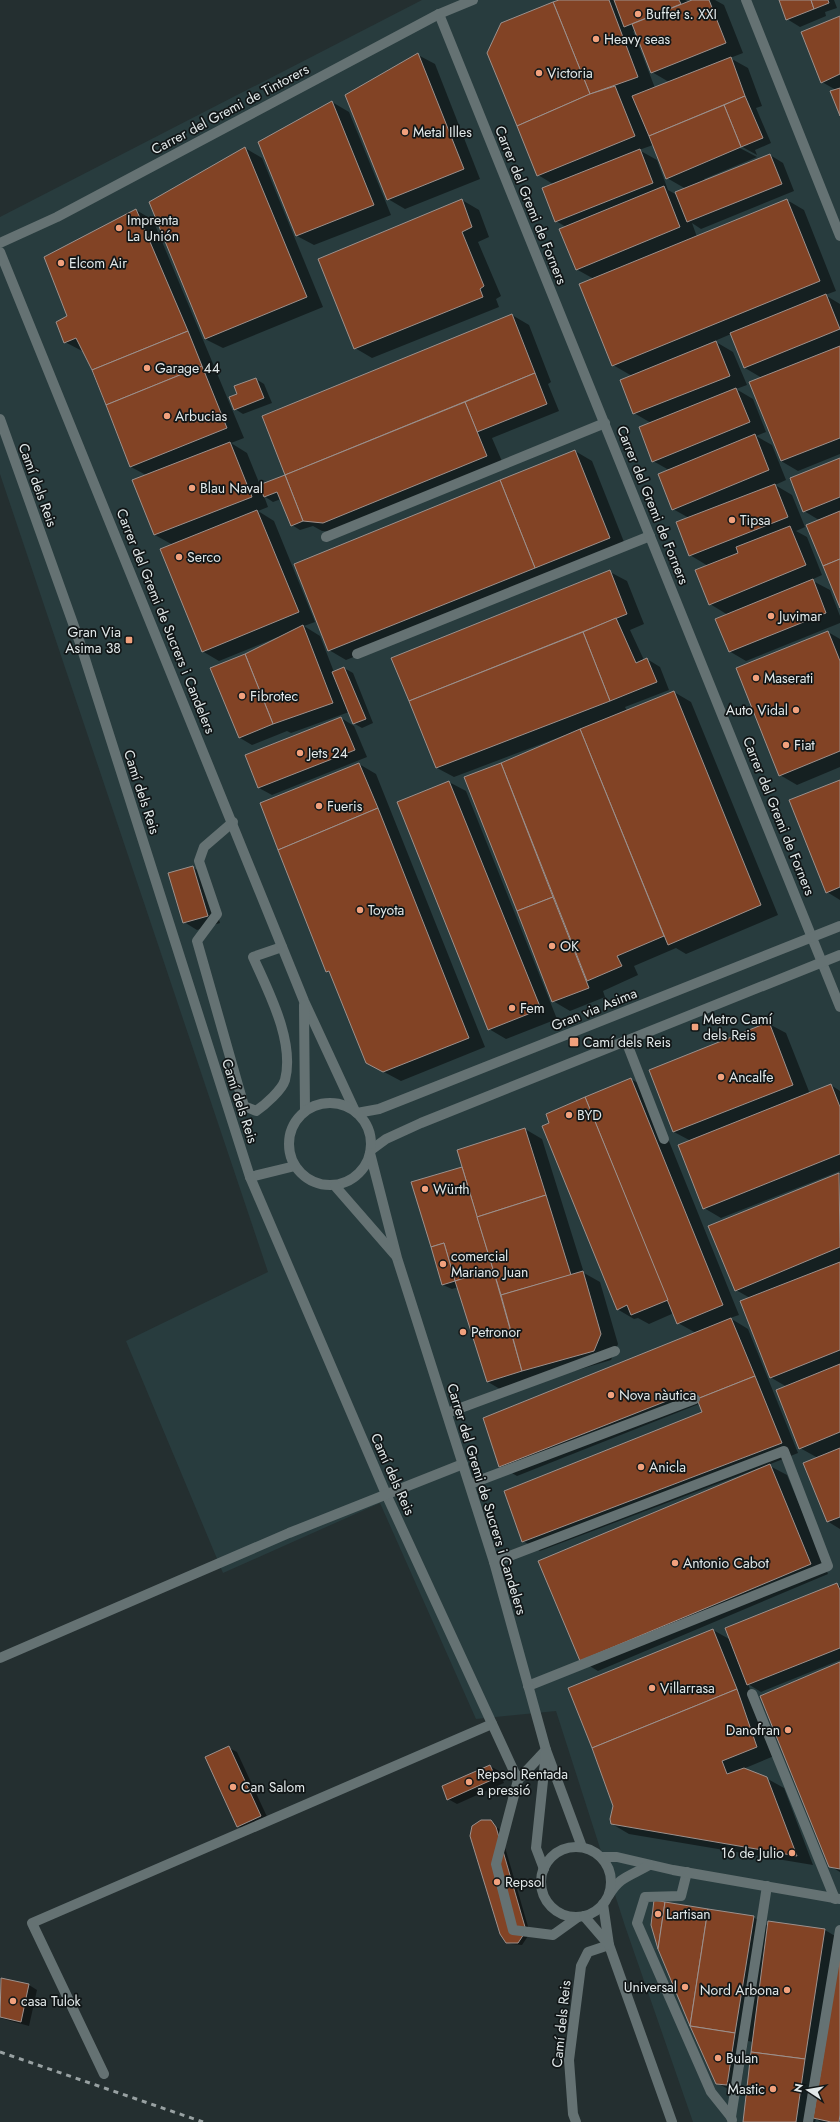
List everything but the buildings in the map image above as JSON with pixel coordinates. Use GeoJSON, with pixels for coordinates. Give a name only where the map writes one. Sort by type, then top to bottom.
{"type":"FeatureCollection","features":[{"type":"Feature","properties":{"kind":"street","name":"Carrer del Gremi de Tintorers"},"geometry":{"type":"LineString","coordinates":[[0,243],[57,217],[438,14],[473,0]]}},
{"type":"Feature","properties":{"kind":"street"},"geometry":{"type":"LineString","coordinates":[[746,0],[840,236]]}},
{"type":"Feature","properties":{"kind":"street","name":"Carrer del Gremi de Forners"},"geometry":{"type":"LineString","coordinates":[[438,14],[605,423],[840,1007]]}},
{"type":"Feature","properties":{"kind":"street","name":"Carrer del Gremi de Sucrers i Candelers"},"geometry":{"type":"LineString","coordinates":[[0,252],[233,822],[304,1001],[356,1112]]}},
{"type":"Feature","properties":{"kind":"street","name":"Camí dels Reis"},"geometry":{"type":"LineString","coordinates":[[0,419],[80,643],[250,1177],[386,1494],[518,1780]]}},
{"type":"Feature","properties":{"kind":"street"},"geometry":{"type":"LineString","coordinates":[[326,537],[605,423]]}},
{"type":"Feature","properties":{"kind":"street"},"geometry":{"type":"LineString","coordinates":[[357,654],[650,536]]}},
{"type":"Feature","properties":{"kind":"street"},"geometry":{"type":"LineString","coordinates":[[233,822],[204,847],[199,861],[217,914],[197,941],[244,1106],[256,1112],[269,1101],[285,1081],[286,1049],[280,1018],[253,957],[282,946]]}},
{"type":"Feature","properties":{"kind":"street","name":"Gran via Asima"},"geometry":{"type":"LineString","coordinates":[[356,1112],[379,1109],[840,926]]}},
{"type":"Feature","properties":{"kind":"street"},"geometry":{"type":"LineString","coordinates":[[371,1152],[386,1139],[421,1123],[840,955]]}},
{"type":"Feature","properties":{"kind":"street","name":"Carrer del Gremi de Sucrers i Candelers"},"geometry":{"type":"LineString","coordinates":[[304,1001],[304,1111]]}},
{"type":"Feature","properties":{"kind":"street"},"geometry":{"type":"LineString","coordinates":[[626,1041],[664,1139]]}},
{"type":"Feature","properties":{"kind":"street"},"geometry":{"type":"LineString","coordinates":[[330,1103],[343,1105],[356,1112],[369,1130],[371,1152],[366,1165],[358,1175],[348,1182],[335,1186],[312,1182],[302,1175],[295,1166],[290,1155],[288,1143],[296,1120],[304,1111],[317,1105],[330,1103]]}},
{"type":"Feature","properties":{"kind":"street","name":"Carrer del Gremi de Sucrers i Candelers"},"geometry":{"type":"LineString","coordinates":[[371,1152],[397,1258],[464,1464],[494,1562],[546,1750],[582,1847]]}},
{"type":"Feature","properties":{"kind":"street"},"geometry":{"type":"LineString","coordinates":[[250,1177],[295,1166]]}},
{"type":"Feature","properties":{"kind":"street"},"geometry":{"type":"LineString","coordinates":[[335,1186],[397,1258]]}},
{"type":"Feature","properties":{"kind":"street"},"geometry":{"type":"LineString","coordinates":[[447,1413],[615,1351]]}},
{"type":"Feature","properties":{"kind":"street"},"geometry":{"type":"LineString","coordinates":[[470,1484],[695,1399]]}},
{"type":"Feature","properties":{"kind":"street"},"geometry":{"type":"LineString","coordinates":[[494,1562],[784,1451],[828,1566],[528,1686]]}},
{"type":"Feature","properties":{"kind":"street"},"geometry":{"type":"LineString","coordinates":[[0,1658],[282,1536],[464,1464]]}},
{"type":"Feature","properties":{"kind":"street"},"geometry":{"type":"LineString","coordinates":[[752,1694],[837,1899]]}},
{"type":"Feature","properties":{"kind":"street"},"geometry":{"type":"LineString","coordinates":[[104,2074],[32,1923],[492,1724]]}},
{"type":"Feature","properties":{"kind":"street"},"geometry":{"type":"LineString","coordinates":[[546,1750],[518,1780],[496,1864],[513,1930],[554,1935],[581,1917],[596,1911],[606,1900],[615,1884],[622,1878],[650,1865]]}},
{"type":"Feature","properties":{"kind":"street","name":"Carrer del Gremi de Sucrers i Candelers"},"geometry":{"type":"LineString","coordinates":[[544,1870],[536,1848],[546,1750]]}},
{"type":"Feature","properties":{"kind":"street"},"geometry":{"type":"LineString","coordinates":[[609,1944],[581,1917],[568,1916],[557,1912],[548,1904],[542,1887],[544,1870],[550,1859],[559,1852],[570,1848],[582,1847],[601,1857],[607,1865],[611,1885],[606,1900],[609,1944],[672,2122]]}},
{"type":"Feature","properties":{"kind":"street"},"geometry":{"type":"LineString","coordinates":[[601,1857],[618,1857],[650,1865],[837,1899]]}},
{"type":"Feature","properties":{"kind":"street"},"geometry":{"type":"LineString","coordinates":[[687,1872],[681,1896],[645,1897],[637,1924],[711,2092],[732,2119]]}},
{"type":"Feature","properties":{"kind":"street"},"geometry":{"type":"LineString","coordinates":[[732,2119],[767,1886]]}},
{"type":"Feature","properties":{"kind":"street"},"geometry":{"type":"LineString","coordinates":[[808,2122],[840,1930]]}},
{"type":"Feature","properties":{"kind":"street","name":"Camí dels Reis"},"geometry":{"type":"LineString","coordinates":[[576,2122],[573,2114],[569,2060],[581,1966],[588,1952],[609,1944]]}},
{"type":"Feature","properties":{"kind":"shaded area"},"geometry":{"type":"Polygon","coordinates":[[[422,0],[840,0],[840,2122],[693,2122],[625,1926],[556,1711],[476,1719],[380,1503],[223,1573],[126,1341],[268,1272],[0,474],[0,217],[422,0]]]}},
{"type":"Feature","properties":{"kind":"railway"},"geometry":{"type":"LineString","coordinates":[[0,2052],[203,2122]]}},
{"type":"Feature","properties":{"kind":"place","name":"Buffet s. XXI"},"geometry":{"type":"Point","coordinates":[638,14]}},
{"type":"Feature","properties":{"kind":"place","name":"Heavy seas"},"geometry":{"type":"Point","coordinates":[596,39]}},
{"type":"Feature","properties":{"kind":"place","name":"Victoria"},"geometry":{"type":"Point","coordinates":[539,73]}},
{"type":"Feature","properties":{"kind":"place","name":"Metal Illes"},"geometry":{"type":"Point","coordinates":[405,132]}},
{"type":"Feature","properties":{"kind":"place","name":"Imprenta La Unión"},"geometry":{"type":"Point","coordinates":[119,228]}},
{"type":"Feature","properties":{"kind":"place","name":"Elcom Air"},"geometry":{"type":"Point","coordinates":[61,263]}},
{"type":"Feature","properties":{"kind":"place","name":"Garage 44"},"geometry":{"type":"Point","coordinates":[147,368]}},
{"type":"Feature","properties":{"kind":"place","name":"Arbucias"},"geometry":{"type":"Point","coordinates":[167,416]}},
{"type":"Feature","properties":{"kind":"place","name":"Blau Naval"},"geometry":{"type":"Point","coordinates":[192,488]}},
{"type":"Feature","properties":{"kind":"place","name":"Tipsa"},"geometry":{"type":"Point","coordinates":[732,520]}},
{"type":"Feature","properties":{"kind":"place","name":"Serco"},"geometry":{"type":"Point","coordinates":[179,557]}},
{"type":"Feature","properties":{"kind":"place","name":"Juvimar"},"geometry":{"type":"Point","coordinates":[771,616]}},
{"type":"Feature","properties":{"kind":"place","name":"Gran Via Asima 38"},"geometry":{"type":"Point","coordinates":[129,640]}},
{"type":"Feature","properties":{"kind":"place","name":"Maserati"},"geometry":{"type":"Point","coordinates":[756,678]}},
{"type":"Feature","properties":{"kind":"place","name":"Fibrotec"},"geometry":{"type":"Point","coordinates":[242,696]}},
{"type":"Feature","properties":{"kind":"place","name":"Auto Vidal"},"geometry":{"type":"Point","coordinates":[796,710]}},
{"type":"Feature","properties":{"kind":"place","name":"Fiat"},"geometry":{"type":"Point","coordinates":[786,745]}},
{"type":"Feature","properties":{"kind":"place","name":"Jets 24"},"geometry":{"type":"Point","coordinates":[300,753]}},
{"type":"Feature","properties":{"kind":"place","name":"Fueris"},"geometry":{"type":"Point","coordinates":[319,806]}},
{"type":"Feature","properties":{"kind":"place","name":"Toyota"},"geometry":{"type":"Point","coordinates":[360,910]}},
{"type":"Feature","properties":{"kind":"place","name":"OK"},"geometry":{"type":"Point","coordinates":[552,946]}},
{"type":"Feature","properties":{"kind":"place","name":"Fem"},"geometry":{"type":"Point","coordinates":[512,1008]}},
{"type":"Feature","properties":{"kind":"place","name":"Metro Camí dels Reis"},"geometry":{"type":"Point","coordinates":[695,1027]}},
{"type":"Feature","properties":{"kind":"place","name":"Camí dels Reis"},"geometry":{"type":"Point","coordinates":[574,1042]}},
{"type":"Feature","properties":{"kind":"place","name":"Ancalfe"},"geometry":{"type":"Point","coordinates":[721,1077]}},
{"type":"Feature","properties":{"kind":"place","name":"BYD"},"geometry":{"type":"Point","coordinates":[569,1115]}},
{"type":"Feature","properties":{"kind":"place","name":"Würth"},"geometry":{"type":"Point","coordinates":[425,1189]}},
{"type":"Feature","properties":{"kind":"place","name":"comercial Mariano Juan"},"geometry":{"type":"Point","coordinates":[443,1264]}},
{"type":"Feature","properties":{"kind":"place","name":"Petronor"},"geometry":{"type":"Point","coordinates":[463,1332]}},
{"type":"Feature","properties":{"kind":"place","name":"Nova nàutica"},"geometry":{"type":"Point","coordinates":[611,1395]}},
{"type":"Feature","properties":{"kind":"place","name":"Anicla"},"geometry":{"type":"Point","coordinates":[641,1467]}},
{"type":"Feature","properties":{"kind":"place","name":"Antonio Cabot"},"geometry":{"type":"Point","coordinates":[675,1563]}},
{"type":"Feature","properties":{"kind":"place","name":"Villarrasa"},"geometry":{"type":"Point","coordinates":[652,1688]}},
{"type":"Feature","properties":{"kind":"place","name":"Danofran"},"geometry":{"type":"Point","coordinates":[788,1730]}},
{"type":"Feature","properties":{"kind":"place","name":"Repsol Rentada a pressió"},"geometry":{"type":"Point","coordinates":[469,1782]}},
{"type":"Feature","properties":{"kind":"place","name":"Can Salom"},"geometry":{"type":"Point","coordinates":[233,1787]}},
{"type":"Feature","properties":{"kind":"place","name":"16 de Julio"},"geometry":{"type":"Point","coordinates":[792,1853]}},
{"type":"Feature","properties":{"kind":"place","name":"Repsol"},"geometry":{"type":"Point","coordinates":[497,1882]}},
{"type":"Feature","properties":{"kind":"place","name":"Lartisan"},"geometry":{"type":"Point","coordinates":[658,1914]}},
{"type":"Feature","properties":{"kind":"place","name":"Universal"},"geometry":{"type":"Point","coordinates":[685,1987]}},
{"type":"Feature","properties":{"kind":"place","name":"Nord Arbona"},"geometry":{"type":"Point","coordinates":[787,1990]}},
{"type":"Feature","properties":{"kind":"place","name":"casa Tulok"},"geometry":{"type":"Point","coordinates":[13,2001]}},
{"type":"Feature","properties":{"kind":"place","name":"Bulan"},"geometry":{"type":"Point","coordinates":[718,2058]}},
{"type":"Feature","properties":{"kind":"place","name":"Mastic"},"geometry":{"type":"Point","coordinates":[773,2089]}}]}
